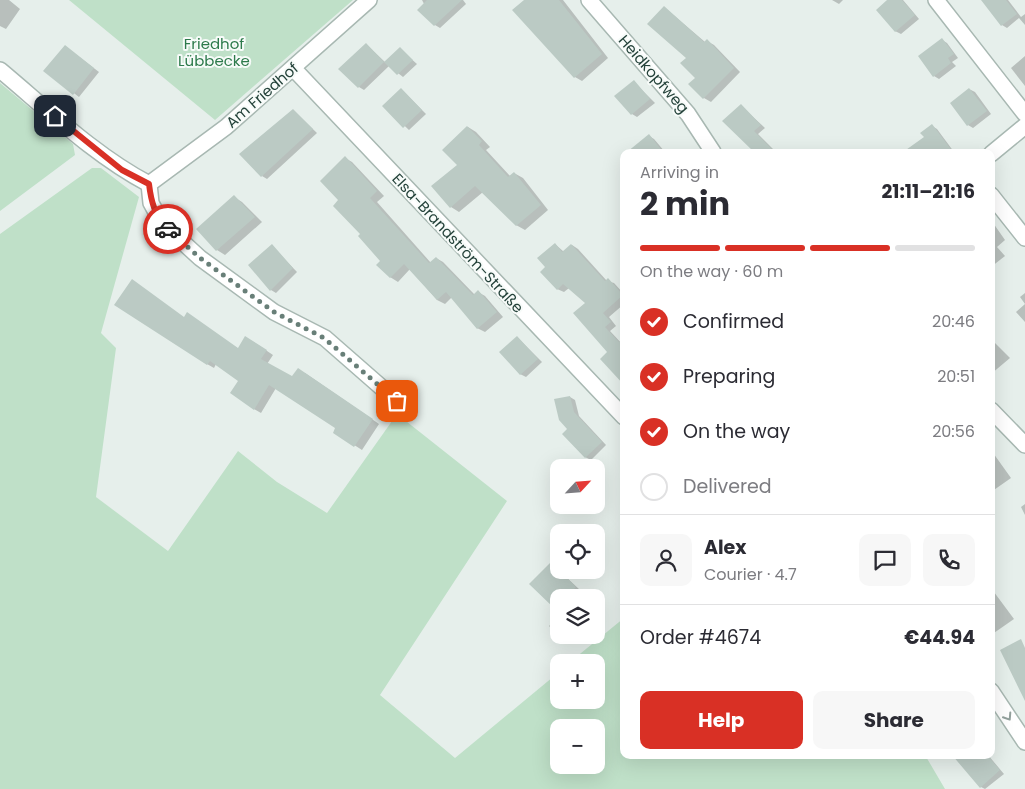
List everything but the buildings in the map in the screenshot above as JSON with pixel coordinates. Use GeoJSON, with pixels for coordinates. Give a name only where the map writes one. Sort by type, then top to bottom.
{"type":"FeatureCollection","features":[{"type":"Feature","properties":{"kind":"street","name":"Am Friedhof"},"geometry":{"type":"LineString","coordinates":[[149,184],[226,127],[369,0]]}},
{"type":"Feature","properties":{"kind":"street","name":"Heidkopfweg"},"geometry":{"type":"LineString","coordinates":[[589,0],[688,114],[711,149]]}},
{"type":"Feature","properties":{"kind":"street"},"geometry":{"type":"LineString","coordinates":[[936,0],[1025,114]]}},
{"type":"Feature","properties":{"kind":"street","name":"Elsa-Brandström-Straße"},"geometry":{"type":"LineString","coordinates":[[293,68],[620,413]]}},
{"type":"Feature","properties":{"kind":"street"},"geometry":{"type":"LineString","coordinates":[[0,70],[103,156],[122,170],[149,184],[152,203],[162,223],[200,258],[274,312],[324,338],[397,401]]}},
{"type":"Feature","properties":{"kind":"street"},"geometry":{"type":"LineString","coordinates":[[995,151],[1025,126]]}},
{"type":"Feature","properties":{"kind":"street"},"geometry":{"type":"LineString","coordinates":[[995,200],[1025,238]]}},
{"type":"Feature","properties":{"kind":"street"},"geometry":{"type":"LineString","coordinates":[[995,414],[1025,445]]}},
{"type":"Feature","properties":{"kind":"street"},"geometry":{"type":"LineString","coordinates":[[995,697],[1025,742]]}},
{"type":"Feature","properties":{"kind":"green space","name":"Friedhof Lübbecke"},"geometry":{"type":"Polygon","coordinates":[[[69,0],[353,0],[215,120],[69,0]]]}},
{"type":"Feature","properties":{"kind":"green space"},"geometry":{"type":"Polygon","coordinates":[[[0,83],[73,144],[75,155],[0,211],[0,83]]]}},
{"type":"Feature","properties":{"kind":"green space"},"geometry":{"type":"Polygon","coordinates":[[[92,168],[101,168],[139,197],[101,333],[116,348],[96,497],[168,551],[238,451],[277,482],[327,513],[397,414],[507,501],[380,695],[455,758],[550,679],[550,709],[605,709],[605,654],[580,654],[592,644],[605,644],[605,633],[620,621],[620,759],[927,759],[945,789],[0,789],[0,234],[92,168]]]}},
{"type":"Feature","properties":{"kind":"way so far"},"geometry":{"type":"LineString","coordinates":[[168,229],[200,258],[274,312],[324,338],[397,401]]}},
{"type":"Feature","properties":{"kind":"route"},"geometry":{"type":"LineString","coordinates":[[55,116],[122,170],[149,184],[152,203],[162,223],[168,229]]}}]}
